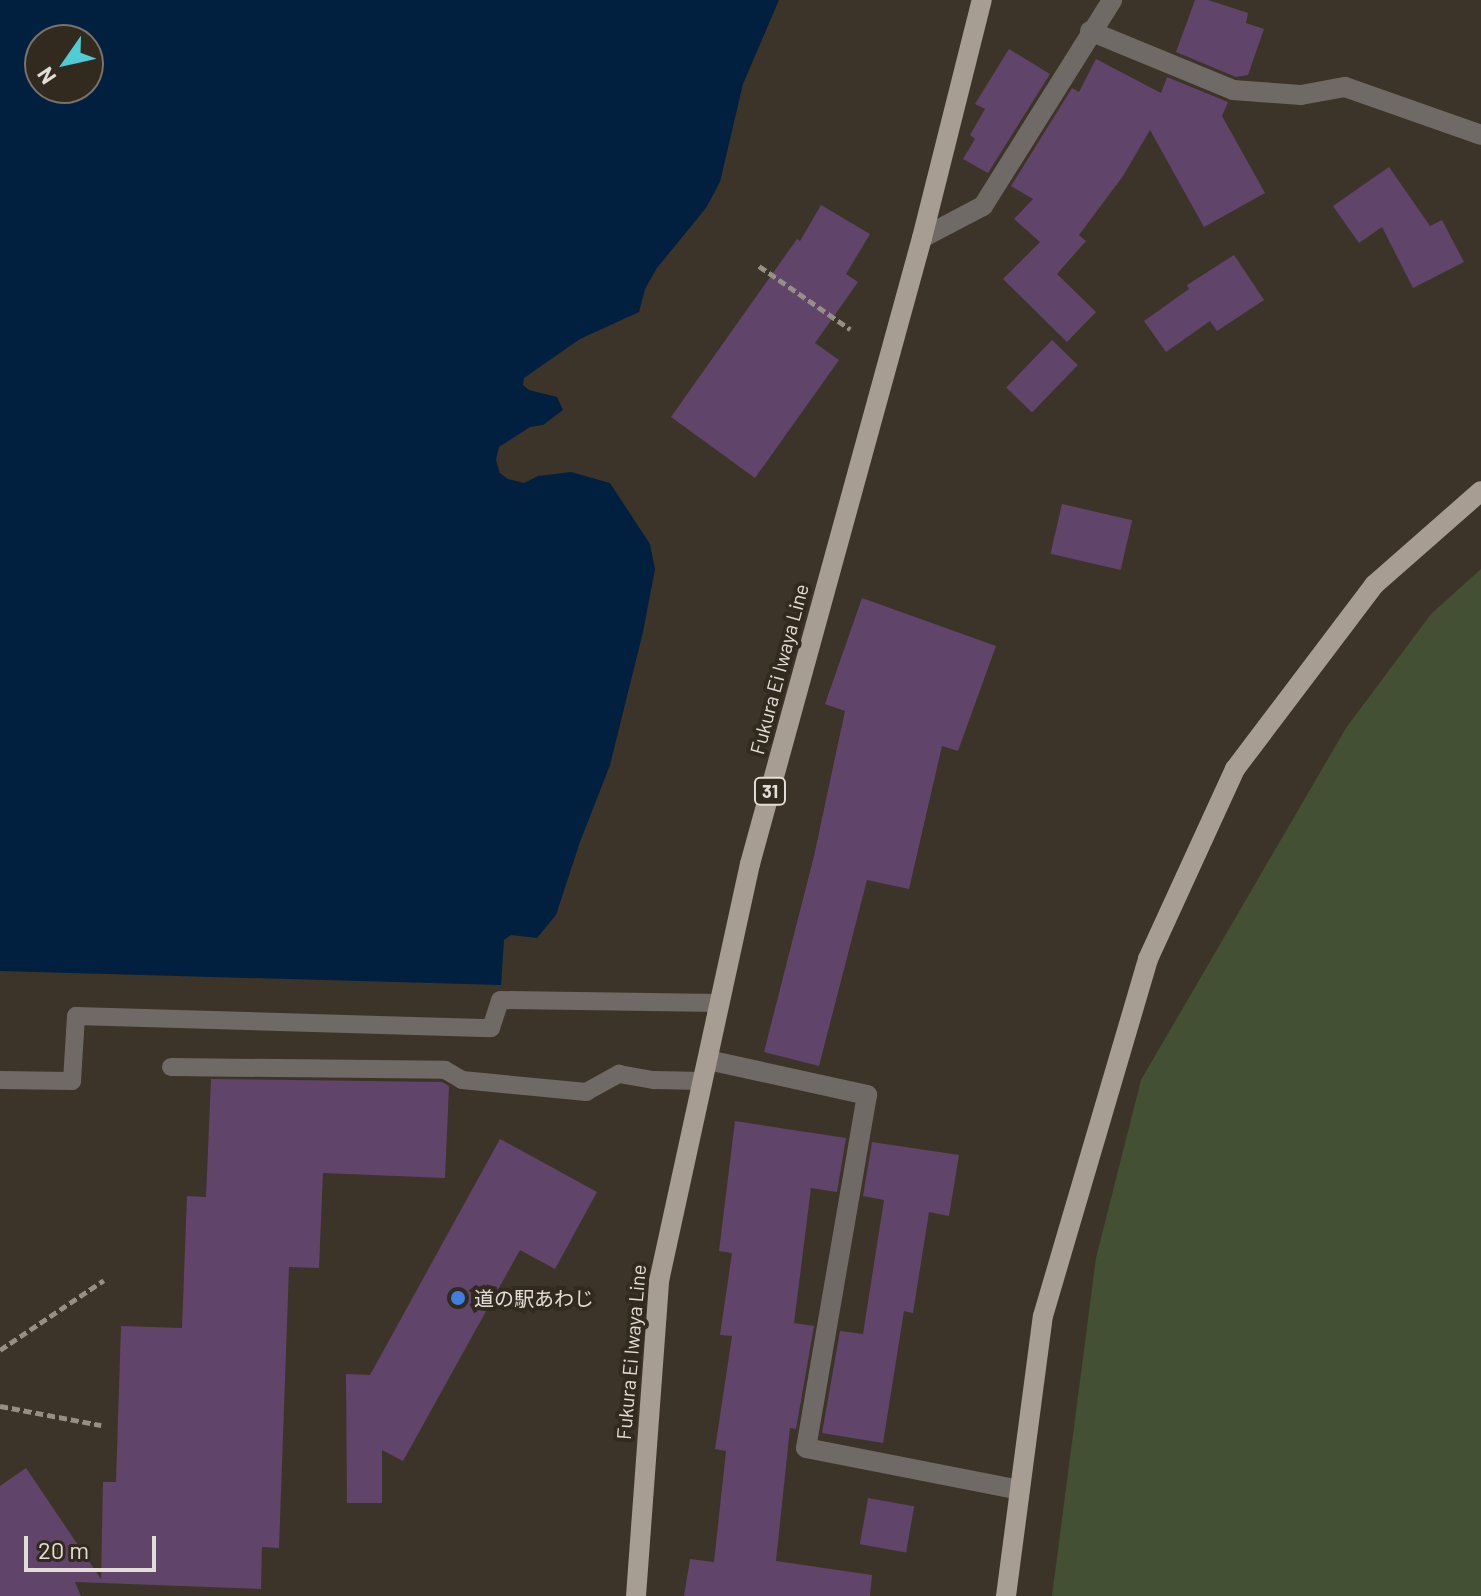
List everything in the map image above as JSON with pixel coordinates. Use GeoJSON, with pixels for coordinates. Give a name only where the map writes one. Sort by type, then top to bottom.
{"type":"FeatureCollection","features":[{"type":"Feature","properties":{"kind":"main road","name":"Fukura Ei Iwaya Line"},"geometry":{"type":"LineString","coordinates":[[636,1596],[659,1281],[750,864],[922,238],[982,0]]}},
{"type":"Feature","properties":{"kind":"main road"},"geometry":{"type":"LineString","coordinates":[[1006,1596],[1043,1316],[1148,959],[1235,769],[1374,585],[1481,491]]}},
{"type":"Feature","properties":{"kind":"street"},"geometry":{"type":"LineString","coordinates":[[922,238],[983,206],[1112,0]]}},
{"type":"Feature","properties":{"kind":"street"},"geometry":{"type":"LineString","coordinates":[[1090,31],[1233,90],[1301,95],[1345,87],[1481,135]]}},
{"type":"Feature","properties":{"kind":"street"},"geometry":{"type":"LineString","coordinates":[[708,1060],[867,1095],[806,1448],[1020,1490]]}},
{"type":"Feature","properties":{"kind":"lane"},"geometry":{"type":"LineString","coordinates":[[0,1080],[72,1081],[76,1016],[491,1028],[500,1000],[720,1003]]}},
{"type":"Feature","properties":{"kind":"lane"},"geometry":{"type":"LineString","coordinates":[[171,1067],[445,1070],[462,1080],[586,1092],[619,1074],[654,1080],[703,1081]]}},
{"type":"Feature","properties":{"kind":"path"},"geometry":{"type":"LineString","coordinates":[[759,266],[850,329]]}},
{"type":"Feature","properties":{"kind":"path"},"geometry":{"type":"LineString","coordinates":[[0,1350],[104,1280]]}},
{"type":"Feature","properties":{"kind":"path"},"geometry":{"type":"LineString","coordinates":[[0,1406],[101,1425]]}},
{"type":"Feature","properties":{"kind":"green space"},"geometry":{"type":"Polygon","coordinates":[[[1481,569],[1481,1596],[1052,1596],[1096,1258],[1141,1080],[1346,728],[1431,614],[1481,569]]]}},
{"type":"Feature","properties":{"kind":"water"},"geometry":{"type":"Polygon","coordinates":[[[0,0],[779,0],[743,84],[720,182],[706,208],[657,268],[645,289],[639,312],[580,339],[524,378],[523,385],[529,390],[557,397],[563,410],[543,425],[530,427],[499,447],[496,460],[500,473],[508,479],[524,483],[538,476],[571,472],[610,483],[650,544],[655,569],[643,632],[610,765],[556,915],[537,938],[511,935],[504,940],[501,985],[0,971],[0,0]]]}},
{"type":"Feature","properties":{"kind":"building"},"geometry":{"type":"Polygon","coordinates":[[[1195,0],[1208,0],[1248,13],[1246,23],[1264,29],[1248,75],[1236,77],[1176,52],[1195,0]]]}},
{"type":"Feature","properties":{"kind":"building"},"geometry":{"type":"Polygon","coordinates":[[[1009,49],[1050,74],[988,173],[963,159],[975,139],[970,135],[985,109],[975,104],[1009,49]]]}},
{"type":"Feature","properties":{"kind":"building"},"geometry":{"type":"Polygon","coordinates":[[[1096,59],[1161,93],[1167,77],[1228,102],[1222,116],[1265,193],[1204,227],[1150,130],[1123,176],[1079,235],[1086,241],[1057,274],[1096,312],[1067,342],[1003,279],[1040,242],[1014,219],[1033,199],[1011,186],[1072,88],[1079,92],[1096,59]]]}},
{"type":"Feature","properties":{"kind":"building"},"geometry":{"type":"Polygon","coordinates":[[[1389,167],[1430,226],[1442,220],[1464,262],[1413,288],[1382,227],[1359,243],[1333,206],[1389,167]]]}},
{"type":"Feature","properties":{"kind":"building"},"geometry":{"type":"Polygon","coordinates":[[[821,205],[870,234],[846,274],[858,282],[815,343],[839,360],[755,478],[671,417],[797,239],[800,241],[821,205]]]}},
{"type":"Feature","properties":{"kind":"building"},"geometry":{"type":"Polygon","coordinates":[[[1234,255],[1264,300],[1217,331],[1210,321],[1166,352],[1144,321],[1189,289],[1187,285],[1234,255]]]}},
{"type":"Feature","properties":{"kind":"building"},"geometry":{"type":"Polygon","coordinates":[[[1052,340],[1078,365],[1032,412],[1006,387],[1052,340]]]}},
{"type":"Feature","properties":{"kind":"building"},"geometry":{"type":"Polygon","coordinates":[[[1062,504],[1132,520],[1121,570],[1051,554],[1062,504]]]}},
{"type":"Feature","properties":{"kind":"building"},"geometry":{"type":"Polygon","coordinates":[[[862,598],[996,646],[958,751],[942,746],[909,889],[867,880],[819,1066],[764,1052],[814,856],[845,711],[825,704],[862,598]]]}},
{"type":"Feature","properties":{"kind":"building"},"geometry":{"type":"Polygon","coordinates":[[[211,1079],[442,1082],[449,1086],[445,1178],[323,1173],[319,1268],[289,1267],[279,1548],[262,1547],[261,1589],[75,1582],[81,1596],[0,1596],[0,1486],[26,1468],[101,1579],[103,1482],[116,1482],[121,1326],[182,1328],[187,1196],[206,1197],[211,1079]]]}},
{"type":"Feature","properties":{"kind":"building"},"geometry":{"type":"Polygon","coordinates":[[[735,1121],[846,1138],[837,1192],[811,1188],[794,1323],[814,1326],[796,1429],[790,1428],[776,1561],[872,1575],[870,1596],[684,1596],[690,1559],[714,1562],[726,1451],[715,1449],[732,1336],[720,1335],[732,1253],[719,1251],[735,1121]]]}},
{"type":"Feature","properties":{"kind":"building"},"geometry":{"type":"Polygon","coordinates":[[[500,1139],[597,1192],[555,1269],[520,1250],[403,1461],[382,1450],[382,1503],[347,1503],[346,1374],[370,1375],[500,1139]]]}},
{"type":"Feature","properties":{"kind":"building"},"geometry":{"type":"Polygon","coordinates":[[[872,1142],[959,1155],[949,1216],[929,1212],[913,1313],[904,1311],[883,1443],[822,1433],[840,1331],[863,1334],[884,1200],[863,1196],[872,1142]]]}},
{"type":"Feature","properties":{"kind":"building"},"geometry":{"type":"Polygon","coordinates":[[[868,1498],[914,1506],[906,1552],[860,1544],[868,1498]]]}},
{"type":"Feature","properties":{"kind":"place","name":"道の駅あわじ"},"geometry":{"type":"Point","coordinates":[458,1298]}}]}
